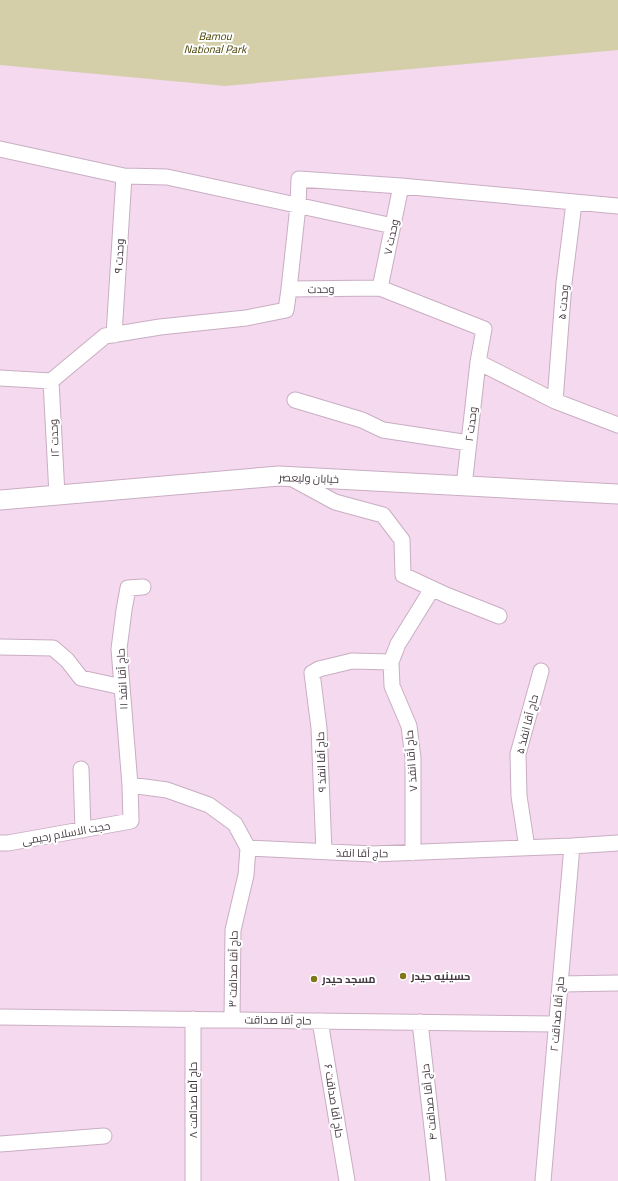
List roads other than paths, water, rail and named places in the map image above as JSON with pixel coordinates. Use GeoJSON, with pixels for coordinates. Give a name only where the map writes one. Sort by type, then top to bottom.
{"type":"FeatureCollection","features":[{"type":"Feature","properties":{"kind":"street"},"geometry":{"type":"LineString","coordinates":[[0,149],[17,154],[124,176],[167,177],[393,226]]}},
{"type":"Feature","properties":{"kind":"street","name":"وحدت ۹"},"geometry":{"type":"LineString","coordinates":[[114,335],[124,176]]}},
{"type":"Feature","properties":{"kind":"street"},"geometry":{"type":"LineString","coordinates":[[0,378],[51,381],[105,336],[160,327],[246,318],[286,310],[298,206],[299,179],[402,186],[618,206]]}},
{"type":"Feature","properties":{"kind":"street","name":"وحدت ۷"},"geometry":{"type":"LineString","coordinates":[[380,288],[402,186]]}},
{"type":"Feature","properties":{"kind":"street","name":"وحدت ۵"},"geometry":{"type":"LineString","coordinates":[[555,401],[564,284],[574,203]]}},
{"type":"Feature","properties":{"kind":"street","name":"وحدت"},"geometry":{"type":"LineString","coordinates":[[289,289],[380,288],[484,330],[478,362]]}},
{"type":"Feature","properties":{"kind":"street"},"geometry":{"type":"LineString","coordinates":[[478,362],[555,401],[618,425]]}},
{"type":"Feature","properties":{"kind":"street","name":"وحدت ۲"},"geometry":{"type":"LineString","coordinates":[[464,486],[478,362]]}},
{"type":"Feature","properties":{"kind":"street","name":"وحدت ۱۲"},"geometry":{"type":"LineString","coordinates":[[51,381],[57,495]]}},
{"type":"Feature","properties":{"kind":"street"},"geometry":{"type":"LineString","coordinates":[[295,400],[362,420],[383,430],[468,442]]}},
{"type":"Feature","properties":{"kind":"street","name":"خیابان ولیعصر"},"geometry":{"type":"LineString","coordinates":[[0,500],[279,476],[618,494]]}},
{"type":"Feature","properties":{"kind":"street"},"geometry":{"type":"LineString","coordinates":[[287,476],[335,502],[383,515],[402,540],[403,575],[446,595],[499,616]]}},
{"type":"Feature","properties":{"kind":"street","name":"حاج آقا انفذ ۱۱"},"geometry":{"type":"LineString","coordinates":[[131,821],[130,785],[119,649],[128,588],[143,587]]}},
{"type":"Feature","properties":{"kind":"street","name":"حاج آقا انفذ ۷"},"geometry":{"type":"LineString","coordinates":[[413,853],[413,758],[409,726],[392,686],[390,662],[398,644],[432,589]]}},
{"type":"Feature","properties":{"kind":"street"},"geometry":{"type":"LineString","coordinates":[[0,647],[53,648],[67,660],[81,678],[122,687]]}},
{"type":"Feature","properties":{"kind":"street","name":"حاج آقا انفذ ۹"},"geometry":{"type":"LineString","coordinates":[[324,852],[319,728],[312,672],[352,661],[390,662]]}},
{"type":"Feature","properties":{"kind":"street","name":"حاج آقا انفذ ۵"},"geometry":{"type":"LineString","coordinates":[[527,848],[519,796],[518,754],[540,671]]}},
{"type":"Feature","properties":{"kind":"street"},"geometry":{"type":"LineString","coordinates":[[81,769],[83,830]]}},
{"type":"Feature","properties":{"kind":"street"},"geometry":{"type":"LineString","coordinates":[[130,785],[167,790],[210,805],[235,824],[248,848]]}},
{"type":"Feature","properties":{"kind":"street","name":"حجت الاسلام رحیمی"},"geometry":{"type":"LineString","coordinates":[[0,843],[8,843],[131,821]]}},
{"type":"Feature","properties":{"kind":"street","name":"حاج آقا انفذ"},"geometry":{"type":"LineString","coordinates":[[248,848],[372,854],[618,843]]}},
{"type":"Feature","properties":{"kind":"street","name":"حاج آقا صداقت ۲"},"geometry":{"type":"LineString","coordinates":[[543,1181],[572,846]]}},
{"type":"Feature","properties":{"kind":"street","name":"حاج آقا صداقت ۳"},"geometry":{"type":"LineString","coordinates":[[232,1020],[233,930],[246,875],[248,848]]}},
{"type":"Feature","properties":{"kind":"street"},"geometry":{"type":"LineString","coordinates":[[560,984],[618,983]]}},
{"type":"Feature","properties":{"kind":"street","name":"حاج آقا صداقت"},"geometry":{"type":"LineString","coordinates":[[0,1017],[556,1024]]}},
{"type":"Feature","properties":{"kind":"street","name":"حاج آقا صداقت ۸"},"geometry":{"type":"LineString","coordinates":[[193,1020],[193,1181]]}},
{"type":"Feature","properties":{"kind":"street","name":"حاج آقا صداقت ۶"},"geometry":{"type":"LineString","coordinates":[[320,1021],[347,1181]]}},
{"type":"Feature","properties":{"kind":"street","name":"حاج آقا صداقت ۴"},"geometry":{"type":"LineString","coordinates":[[420,1022],[438,1181]]}},
{"type":"Feature","properties":{"kind":"street"},"geometry":{"type":"LineString","coordinates":[[0,1144],[104,1136]]}},
{"type":"Feature","properties":{"kind":"place","name":"حسینیه حیدر"},"geometry":{"type":"Point","coordinates":[403,976]}},
{"type":"Feature","properties":{"kind":"place","name":"مسجد حیدر"},"geometry":{"type":"Point","coordinates":[314,979]}},
{"type":"Feature","properties":{"kind":"park label","name":"Bamou National Park"},"geometry":{"type":"Point","coordinates":[215,42]}}]}
